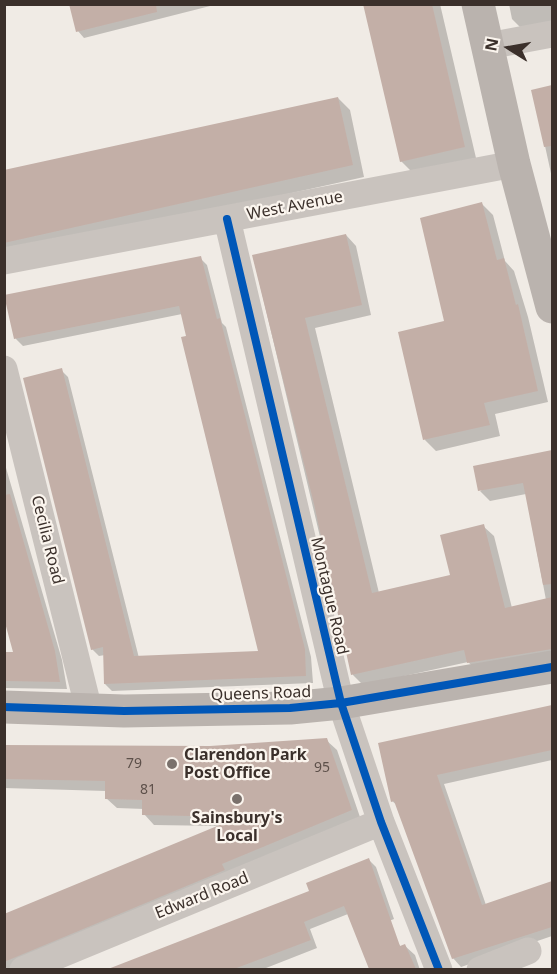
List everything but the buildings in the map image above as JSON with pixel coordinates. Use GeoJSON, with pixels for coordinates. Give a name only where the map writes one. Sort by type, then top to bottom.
{"type":"FeatureCollection","features":[{"type":"Feature","properties":{"kind":"street"},"geometry":{"type":"LineString","coordinates":[[478,4],[514,164],[552,307]]}},
{"type":"Feature","properties":{"kind":"street"},"geometry":{"type":"LineString","coordinates":[[488,46],[552,34]]}},
{"type":"Feature","properties":{"kind":"street","name":"West Avenue"},"geometry":{"type":"LineString","coordinates":[[4,261],[514,164]]}},
{"type":"Feature","properties":{"kind":"street","name":"Montague Road"},"geometry":{"type":"LineString","coordinates":[[226,219],[341,703],[381,822],[439,969]]}},
{"type":"Feature","properties":{"kind":"street","name":"Cecilia Road"},"geometry":{"type":"LineString","coordinates":[[4,369],[89,710]]}},
{"type":"Feature","properties":{"kind":"street","name":"Queens Road"},"geometry":{"type":"LineString","coordinates":[[4,707],[89,710],[290,708],[341,703],[552,667]]}},
{"type":"Feature","properties":{"kind":"street","name":"Edward Road"},"geometry":{"type":"LineString","coordinates":[[24,969],[381,822]]}},
{"type":"Feature","properties":{"kind":"street"},"geometry":{"type":"LineString","coordinates":[[480,969],[528,951]]}},
{"type":"Feature","properties":{"kind":"cycle path"},"geometry":{"type":"LineString","coordinates":[[227,219],[341,703],[381,822],[439,970]]}},
{"type":"Feature","properties":{"kind":"cycle path"},"geometry":{"type":"LineString","coordinates":[[4,707],[124,711],[290,708],[341,703],[552,667]]}},
{"type":"Feature","properties":{"kind":"place","name":"Clarendon Park Post Office"},"geometry":{"type":"Point","coordinates":[172,764]}},
{"type":"Feature","properties":{"kind":"place","name":"Sainsbury's Local"},"geometry":{"type":"Point","coordinates":[237,799]}}]}
